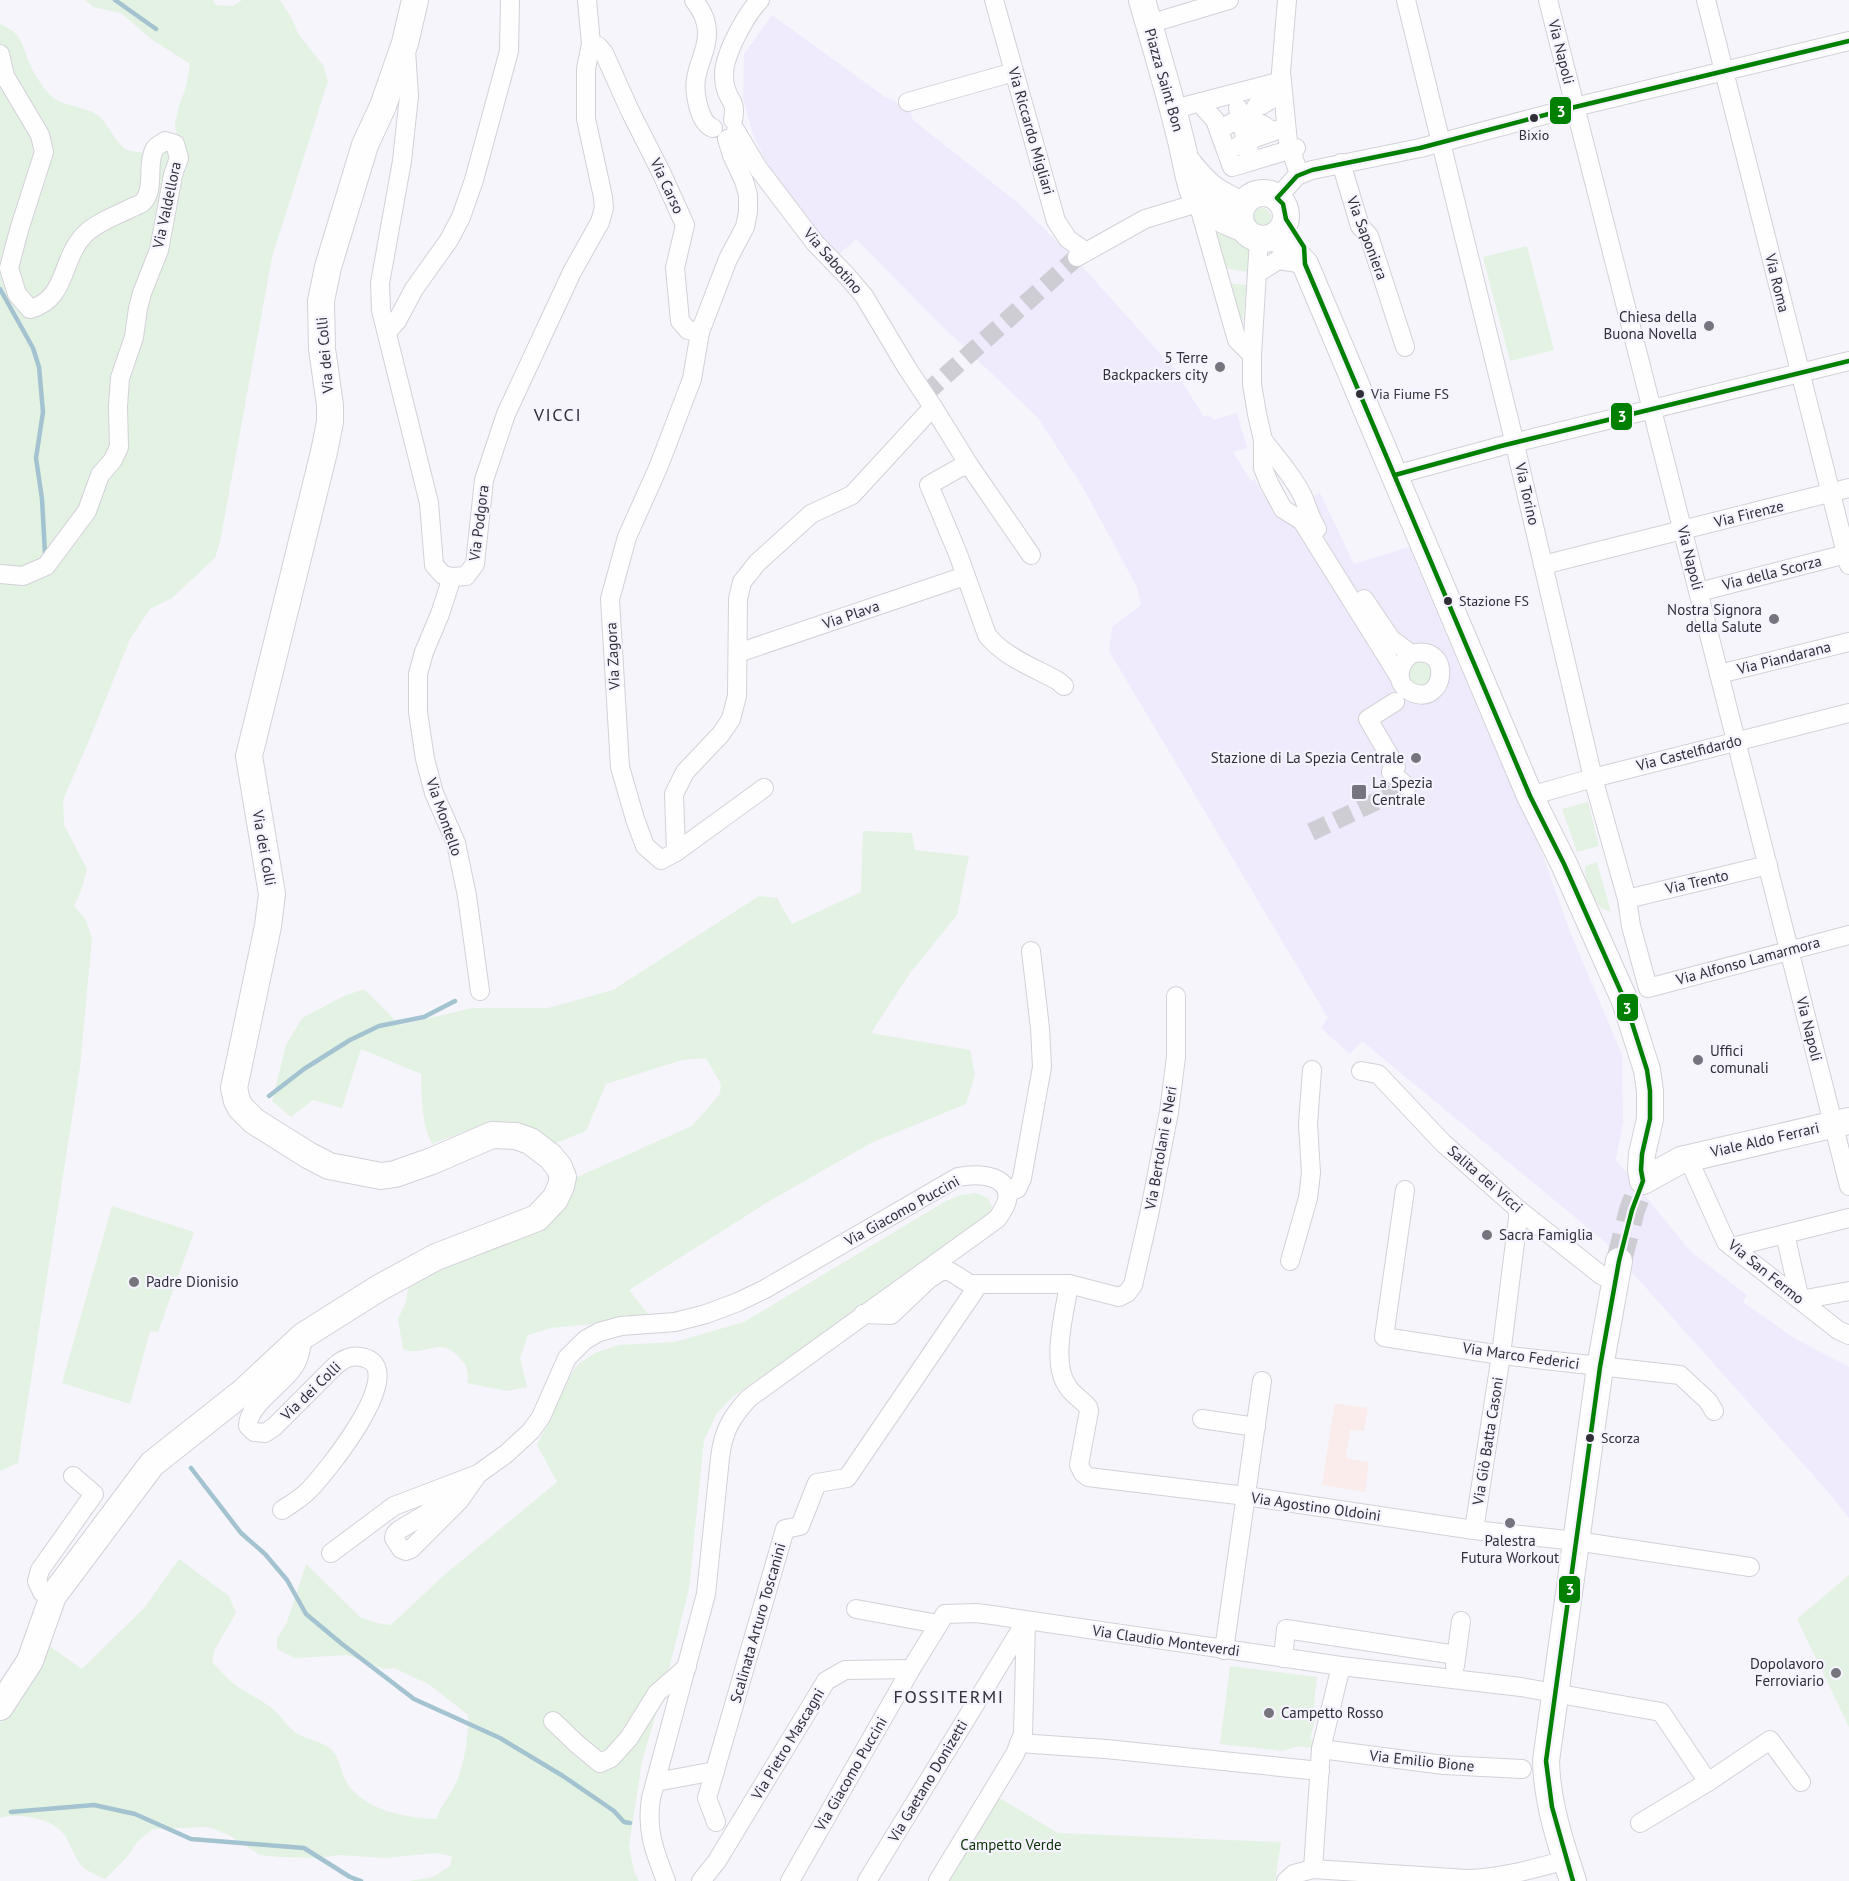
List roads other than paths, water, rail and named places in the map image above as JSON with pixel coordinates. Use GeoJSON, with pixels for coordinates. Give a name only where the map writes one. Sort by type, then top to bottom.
{"type":"FeatureCollection","features":[{"type":"Feature","properties":{"kind":"street","name":"Via dei Colli"},"geometry":{"type":"LineString","coordinates":[[0,1707],[30,1661],[53,1596],[152,1464],[243,1392],[303,1336],[379,1288],[436,1257],[537,1218],[555,1198],[561,1186],[563,1177],[559,1167],[540,1146],[516,1136],[492,1135],[432,1161],[388,1175],[366,1174],[329,1166],[254,1121],[241,1108],[234,1089],[268,926],[272,894],[249,756],[330,422],[330,405],[322,349],[321,301],[328,267],[365,145],[383,106],[405,43],[415,0]]}},
{"type":"Feature","properties":{"kind":"street"},"geometry":{"type":"LineString","coordinates":[[387,332],[397,321],[414,289],[449,240],[464,208],[474,180],[509,51],[510,0]]}},
{"type":"Feature","properties":{"kind":"street","name":"Via Carso"},"geometry":{"type":"LineString","coordinates":[[587,0],[595,45],[604,53],[685,225],[675,268],[680,321],[688,330],[700,332]]}},
{"type":"Feature","properties":{"kind":"street"},"geometry":{"type":"LineString","coordinates":[[694,0],[706,16],[705,53],[696,79],[703,121],[706,125],[726,127]]}},
{"type":"Feature","properties":{"kind":"street"},"geometry":{"type":"LineString","coordinates":[[700,332],[728,259],[745,227],[748,212],[748,195],[732,155],[726,127],[734,108],[732,101],[727,97],[724,74],[731,48],[744,23],[760,0]]}},
{"type":"Feature","properties":{"kind":"street","name":"Via Riccardo Migliari"},"geometry":{"type":"LineString","coordinates":[[994,0],[1056,221],[1081,255],[1145,219],[1198,202]]}},
{"type":"Feature","properties":{"kind":"street"},"geometry":{"type":"LineString","coordinates":[[1145,12],[1226,0]]}},
{"type":"Feature","properties":{"kind":"street"},"geometry":{"type":"LineString","coordinates":[[1262,124],[1257,105],[1270,100],[1281,72],[1287,0]]}},
{"type":"Feature","properties":{"kind":"street","name":"Via Torino"},"geometry":{"type":"LineString","coordinates":[[1406,0],[1515,443],[1593,777],[1627,899],[1631,926],[1648,988]]}},
{"type":"Feature","properties":{"kind":"street","name":"Via Napoli"},"geometry":{"type":"LineString","coordinates":[[1548,0],[1789,950],[1841,1123],[1849,1186]]}},
{"type":"Feature","properties":{"kind":"street","name":"Via Roma"},"geometry":{"type":"LineString","coordinates":[[1706,0],[1848,560]]}},
{"type":"Feature","properties":{"kind":"street","name":"Piazza Saint Bon"},"geometry":{"type":"LineString","coordinates":[[1145,12],[1186,161],[1190,185],[1198,202]]}},
{"type":"Feature","properties":{"kind":"street"},"geometry":{"type":"LineString","coordinates":[[1411,654],[1391,639],[1308,516],[1283,509],[1263,468],[1263,440],[1252,384],[1252,355],[1263,221],[1297,176],[1312,170],[1440,143],[1575,107],[1849,41]]}},
{"type":"Feature","properties":{"kind":"street","name":"Via Podgora"},"geometry":{"type":"LineString","coordinates":[[405,43],[409,96],[402,161],[380,284],[381,310],[429,503],[434,565],[444,574],[452,577],[466,576],[475,564],[484,480],[506,414],[572,272],[600,222],[604,208],[586,119],[586,69],[595,45]]}},
{"type":"Feature","properties":{"kind":"street","name":"Via Valdellora"},"geometry":{"type":"LineString","coordinates":[[0,54],[5,76],[40,135],[44,152],[9,268],[17,294],[30,309],[42,306],[55,295],[69,258],[85,234],[142,203],[150,189],[150,168],[155,148],[165,141],[175,144],[179,158],[173,175],[159,250],[142,293],[134,338],[120,378],[118,406],[120,447],[113,460],[100,475],[87,511],[46,566],[23,576],[0,574]]}},
{"type":"Feature","properties":{"kind":"street"},"geometry":{"type":"LineString","coordinates":[[908,102],[1014,72]]}},
{"type":"Feature","properties":{"kind":"street"},"geometry":{"type":"LineString","coordinates":[[1227,153],[1246,141],[1284,102],[1277,83]]}},
{"type":"Feature","properties":{"kind":"street","name":"Piazza Saint Bon"},"geometry":{"type":"LineString","coordinates":[[1182,107],[1277,83]]}},
{"type":"Feature","properties":{"kind":"street"},"geometry":{"type":"LineString","coordinates":[[1293,148],[1232,167],[1217,125],[1205,109],[1219,98],[1262,124],[1293,148],[1297,168]]}},
{"type":"Feature","properties":{"kind":"street"},"geometry":{"type":"LineString","coordinates":[[1217,125],[1262,124]]}},
{"type":"Feature","properties":{"kind":"street"},"geometry":{"type":"LineString","coordinates":[[1246,141],[1262,124]]}},
{"type":"Feature","properties":{"kind":"street","name":"Via Sabotino"},"geometry":{"type":"LineString","coordinates":[[726,127],[815,243],[864,296],[907,369],[1031,555]]}},
{"type":"Feature","properties":{"kind":"street"},"geometry":{"type":"LineString","coordinates":[[1246,141],[1252,161]]}},
{"type":"Feature","properties":{"kind":"street","name":"Piazza Saint Bon"},"geometry":{"type":"LineString","coordinates":[[1186,161],[1204,183],[1217,194],[1263,221]]}},
{"type":"Feature","properties":{"kind":"street","name":"Via Saponiera"},"geometry":{"type":"LineString","coordinates":[[1341,163],[1360,226],[1369,236],[1405,347]]}},
{"type":"Feature","properties":{"kind":"street"},"geometry":{"type":"LineString","coordinates":[[1198,202],[1224,221],[1263,221],[1304,247],[1305,264],[1530,796],[1564,864],[1625,1001],[1647,1070],[1650,1119],[1659,1142],[1664,1150],[1685,1159]]}},
{"type":"Feature","properties":{"kind":"street"},"geometry":{"type":"LineString","coordinates":[[1198,202],[1237,340],[1252,355]]}},
{"type":"Feature","properties":{"kind":"street"},"geometry":{"type":"LineString","coordinates":[[1258,273],[1278,260],[1305,264]]}},
{"type":"Feature","properties":{"kind":"street","name":"Via Zagora"},"geometry":{"type":"LineString","coordinates":[[676,852],[661,860],[645,846],[620,767],[609,599],[627,537],[658,468],[692,379],[700,332]]}},
{"type":"Feature","properties":{"kind":"street"},"geometry":{"type":"LineString","coordinates":[[1395,475],[1515,443],[1849,361]]}},
{"type":"Feature","properties":{"kind":"street"},"geometry":{"type":"LineString","coordinates":[[676,852],[674,794],[685,772],[721,734],[731,719],[737,696],[738,599],[742,582],[757,563],[811,514],[852,495],[929,401]]}},
{"type":"Feature","properties":{"kind":"street"},"geometry":{"type":"LineString","coordinates":[[969,465],[929,485],[958,554],[987,635],[1002,651],[1064,686]]}},
{"type":"Feature","properties":{"kind":"street","name":"Via Firenze"},"geometry":{"type":"LineString","coordinates":[[1543,565],[1849,488]]}},
{"type":"Feature","properties":{"kind":"street"},"geometry":{"type":"LineString","coordinates":[[1299,512],[1407,690],[1420,695],[1433,690],[1441,679],[1440,666],[1431,656],[1418,652],[1411,654],[1401,664],[1400,678]]}},
{"type":"Feature","properties":{"kind":"street","name":"Via della Scorza"},"geometry":{"type":"LineString","coordinates":[[1699,592],[1803,566],[1848,560]]}},
{"type":"Feature","properties":{"kind":"street","name":"Via Plava"},"geometry":{"type":"LineString","coordinates":[[738,653],[965,576]]}},
{"type":"Feature","properties":{"kind":"street","name":"Via Montello"},"geometry":{"type":"LineString","coordinates":[[452,577],[418,674],[418,712],[425,759],[434,793],[456,843],[467,896],[480,991]]}},
{"type":"Feature","properties":{"kind":"street","name":"Via Piandarana"},"geometry":{"type":"LineString","coordinates":[[1719,674],[1849,642]]}},
{"type":"Feature","properties":{"kind":"street"},"geometry":{"type":"LineString","coordinates":[[1395,702],[1368,719],[1395,765],[1391,772],[1407,787]]}},
{"type":"Feature","properties":{"kind":"street","name":"Via Castelfidardo"},"geometry":{"type":"LineString","coordinates":[[1530,796],[1593,777],[1849,713]]}},
{"type":"Feature","properties":{"kind":"street"},"geometry":{"type":"LineString","coordinates":[[676,852],[764,788]]}},
{"type":"Feature","properties":{"kind":"street","name":"Via Trento"},"geometry":{"type":"LineString","coordinates":[[1627,899],[1768,865]]}},
{"type":"Feature","properties":{"kind":"street","name":"Via Alfonso Lamarmora"},"geometry":{"type":"LineString","coordinates":[[1648,988],[1849,935]]}},
{"type":"Feature","properties":{"kind":"street"},"geometry":{"type":"LineString","coordinates":[[666,1881],[649,1827],[651,1798],[706,1594],[722,1440],[732,1418],[748,1398],[997,1219],[1007,1201],[1007,1192],[1017,1189],[1022,1178],[1042,1067],[1031,951]]}},
{"type":"Feature","properties":{"kind":"street","name":"Via Bertolani e Neri"},"geometry":{"type":"LineString","coordinates":[[1070,1284],[1119,1297],[1133,1285],[1169,1112],[1176,1057],[1176,996]]}},
{"type":"Feature","properties":{"kind":"street"},"geometry":{"type":"LineString","coordinates":[[1290,1261],[1308,1198],[1311,1173],[1308,1124],[1312,1070]]}},
{"type":"Feature","properties":{"kind":"street","name":"Salita dei Vicci"},"geometry":{"type":"LineString","coordinates":[[1361,1071],[1378,1074],[1443,1143],[1519,1210],[1601,1275],[1618,1271]]}},
{"type":"Feature","properties":{"kind":"street","name":"Viale Aldo Ferrari"},"geometry":{"type":"LineString","coordinates":[[1650,1119],[1642,1154],[1643,1181],[1685,1159],[1841,1123]]}},
{"type":"Feature","properties":{"kind":"street","name":"Via San Fermo"},"geometry":{"type":"LineString","coordinates":[[1685,1159],[1726,1242],[1838,1330],[1849,1335]]}},
{"type":"Feature","properties":{"kind":"street","name":"Via Giacomo Puccini"},"geometry":{"type":"LineString","coordinates":[[478,1474],[459,1501],[411,1549],[401,1550],[394,1538],[399,1530],[426,1514],[478,1474],[506,1454],[531,1431],[541,1417],[567,1358],[585,1340],[599,1332],[621,1326],[675,1322],[738,1302],[765,1289],[958,1177],[971,1174],[983,1175],[999,1182],[1007,1192]]}},
{"type":"Feature","properties":{"kind":"street","name":"Via Marco Federici"},"geometry":{"type":"LineString","coordinates":[[1405,1190],[1384,1337],[1501,1355],[1680,1375],[1708,1401],[1714,1411]]}},
{"type":"Feature","properties":{"kind":"street","name":"Via Giò Batta Casoni"},"geometry":{"type":"LineString","coordinates":[[1474,1530],[1501,1355],[1519,1210]]}},
{"type":"Feature","properties":{"kind":"street"},"geometry":{"type":"LineString","coordinates":[[1732,1246],[1849,1218]]}},
{"type":"Feature","properties":{"kind":"street"},"geometry":{"type":"LineString","coordinates":[[1785,1234],[1800,1300],[1849,1292]]}},
{"type":"Feature","properties":{"kind":"street"},"geometry":{"type":"LineString","coordinates":[[863,1314],[891,1315],[929,1279],[944,1270],[970,1284],[1070,1284]]}},
{"type":"Feature","properties":{"kind":"street"},"geometry":{"type":"LineString","coordinates":[[1286,1881],[1294,1874],[1313,1869],[1362,1876],[1467,1880],[1569,1870],[1550,1795],[1546,1761],[1600,1367],[1618,1271]]}},
{"type":"Feature","properties":{"kind":"street","name":"Scalinata Arturo Toscanini"},"geometry":{"type":"LineString","coordinates":[[716,1822],[707,1798],[784,1529],[800,1526],[817,1483],[847,1478],[979,1284]]}},
{"type":"Feature","properties":{"kind":"street","name":"Via Agostino Oldoini"},"geometry":{"type":"LineString","coordinates":[[1070,1284],[1060,1347],[1060,1367],[1068,1388],[1089,1411],[1079,1465],[1085,1476],[1246,1496],[1474,1530],[1576,1541],[1750,1567]]}},
{"type":"Feature","properties":{"kind":"street","name":"Via dei Colli"},"geometry":{"type":"LineString","coordinates":[[282,1510],[309,1490],[344,1449],[366,1411],[379,1371],[376,1364],[371,1361],[355,1356],[345,1359],[335,1366],[274,1427],[265,1433],[254,1432],[248,1426],[249,1418],[293,1368],[303,1336]]}},
{"type":"Feature","properties":{"kind":"street"},"geometry":{"type":"LineString","coordinates":[[1224,1650],[1262,1381]]}},
{"type":"Feature","properties":{"kind":"street"},"geometry":{"type":"LineString","coordinates":[[1202,1419],[1256,1426]]}},
{"type":"Feature","properties":{"kind":"street","name":"Via Giacomo Puccini"},"geometry":{"type":"LineString","coordinates":[[331,1552],[394,1506],[478,1474]]}},
{"type":"Feature","properties":{"kind":"street"},"geometry":{"type":"LineString","coordinates":[[53,1596],[42,1592],[37,1581],[40,1570],[94,1494],[73,1476]]}},
{"type":"Feature","properties":{"kind":"street"},"geometry":{"type":"LineString","coordinates":[[856,1610],[938,1624]]}},
{"type":"Feature","properties":{"kind":"street","name":"Via Claudio Monteverdi"},"geometry":{"type":"LineString","coordinates":[[938,1624],[945,1614],[976,1613],[1224,1650],[1554,1693],[1661,1712],[1708,1782]]}},
{"type":"Feature","properties":{"kind":"street"},"geometry":{"type":"LineString","coordinates":[[938,1881],[1015,1754],[1023,1734],[1026,1621]]}},
{"type":"Feature","properties":{"kind":"street","name":"Via Gaetano Donizetti"},"geometry":{"type":"LineString","coordinates":[[867,1881],[1026,1621]]}},
{"type":"Feature","properties":{"kind":"street"},"geometry":{"type":"LineString","coordinates":[[1453,1679],[1461,1621]]}},
{"type":"Feature","properties":{"kind":"street","name":"Via Giacomo Puccini"},"geometry":{"type":"LineString","coordinates":[[790,1881],[938,1624]]}},
{"type":"Feature","properties":{"kind":"street"},"geometry":{"type":"LineString","coordinates":[[1283,1658],[1286,1629],[1456,1655]]}},
{"type":"Feature","properties":{"kind":"street"},"geometry":{"type":"LineString","coordinates":[[1313,1869],[1321,1749],[1341,1666]]}},
{"type":"Feature","properties":{"kind":"street"},"geometry":{"type":"LineString","coordinates":[[553,1721],[600,1763],[611,1758],[630,1737],[657,1693],[687,1667]]}},
{"type":"Feature","properties":{"kind":"street","name":"Via Pietro Mascagni"},"geometry":{"type":"LineString","coordinates":[[701,1881],[717,1861],[826,1681],[845,1670],[911,1669]]}},
{"type":"Feature","properties":{"kind":"street"},"geometry":{"type":"LineString","coordinates":[[1640,1823],[1708,1782],[1770,1740],[1801,1782]]}},
{"type":"Feature","properties":{"kind":"street"},"geometry":{"type":"LineString","coordinates":[[1019,1743],[1106,1749],[1320,1771]]}},
{"type":"Feature","properties":{"kind":"street","name":"Via Emilio Bione"},"geometry":{"type":"LineString","coordinates":[[1321,1749],[1444,1765],[1522,1769]]}},
{"type":"Feature","properties":{"kind":"street"},"geometry":{"type":"LineString","coordinates":[[656,1782],[715,1771]]}},
{"type":"Feature","properties":{"kind":"waterway"},"geometry":{"type":"LineString","coordinates":[[115,0],[156,29]]}},
{"type":"Feature","properties":{"kind":"waterway"},"geometry":{"type":"LineString","coordinates":[[0,289],[33,348],[39,367],[43,412],[36,458],[42,499],[45,553]]}},
{"type":"Feature","properties":{"kind":"waterway"},"geometry":{"type":"LineString","coordinates":[[269,1096],[304,1069],[350,1040],[379,1026],[424,1017],[455,1001]]}},
{"type":"Feature","properties":{"kind":"waterway"},"geometry":{"type":"LineString","coordinates":[[191,1468],[241,1533],[265,1554],[287,1580],[306,1614],[342,1644],[414,1699],[500,1738],[563,1776],[614,1811],[624,1822],[630,1823]]}},
{"type":"Feature","properties":{"kind":"waterway"},"geometry":{"type":"LineString","coordinates":[[11,1812],[94,1805],[135,1814],[191,1839],[304,1848],[350,1877],[361,1881]]}},
{"type":"Feature","properties":{"kind":"tunnel"},"geometry":{"type":"LineString","coordinates":[[925,394],[1077,257]]}},
{"type":"Feature","properties":{"kind":"tunnel"},"geometry":{"type":"LineString","coordinates":[[1311,832],[1407,787]]}},
{"type":"Feature","properties":{"kind":"tunnel"},"geometry":{"type":"LineString","coordinates":[[1619,1261],[1632,1210],[1643,1181]]}},
{"type":"Feature","properties":{"kind":"place","name":"Bixio"},"geometry":{"type":"Point","coordinates":[1534,118]}},
{"type":"Feature","properties":{"kind":"place","name":"Chiesa della Buona Novella"},"geometry":{"type":"Point","coordinates":[1709,326]}},
{"type":"Feature","properties":{"kind":"place","name":"5 Terre Backpackers city"},"geometry":{"type":"Point","coordinates":[1220,367]}},
{"type":"Feature","properties":{"kind":"place","name":"Via Fiume FS"},"geometry":{"type":"Point","coordinates":[1360,394]}},
{"type":"Feature","properties":{"kind":"place","name":"Stazione FS"},"geometry":{"type":"Point","coordinates":[1448,601]}},
{"type":"Feature","properties":{"kind":"place","name":"Nostra Signora della Salute"},"geometry":{"type":"Point","coordinates":[1774,619]}},
{"type":"Feature","properties":{"kind":"place","name":"Stazione di La Spezia Centrale"},"geometry":{"type":"Point","coordinates":[1416,758]}},
{"type":"Feature","properties":{"kind":"place","name":"La Spezia Centrale"},"geometry":{"type":"Point","coordinates":[1359,792]}},
{"type":"Feature","properties":{"kind":"place","name":"Uffici comunali"},"geometry":{"type":"Point","coordinates":[1698,1060]}},
{"type":"Feature","properties":{"kind":"place","name":"Sacra Famiglia"},"geometry":{"type":"Point","coordinates":[1487,1235]}},
{"type":"Feature","properties":{"kind":"place","name":"Padre Dionisio"},"geometry":{"type":"Point","coordinates":[134,1282]}},
{"type":"Feature","properties":{"kind":"place","name":"Scorza"},"geometry":{"type":"Point","coordinates":[1590,1438]}},
{"type":"Feature","properties":{"kind":"place","name":"Palestra Futura Workout"},"geometry":{"type":"Point","coordinates":[1510,1523]}},
{"type":"Feature","properties":{"kind":"place","name":"Dopolavoro Ferroviario"},"geometry":{"type":"Point","coordinates":[1836,1673]}},
{"type":"Feature","properties":{"kind":"place","name":"Campetto Rosso"},"geometry":{"type":"Point","coordinates":[1269,1713]}},
{"type":"Feature","properties":{"kind":"district","name":"VICCI"},"geometry":{"type":"Point","coordinates":[558,415]}},
{"type":"Feature","properties":{"kind":"district","name":"FOSSITERMI"},"geometry":{"type":"Point","coordinates":[949,1697]}},
{"type":"Feature","properties":{"kind":"park label","name":"Campetto Verde"},"geometry":{"type":"Point","coordinates":[1011,1845]}}]}
